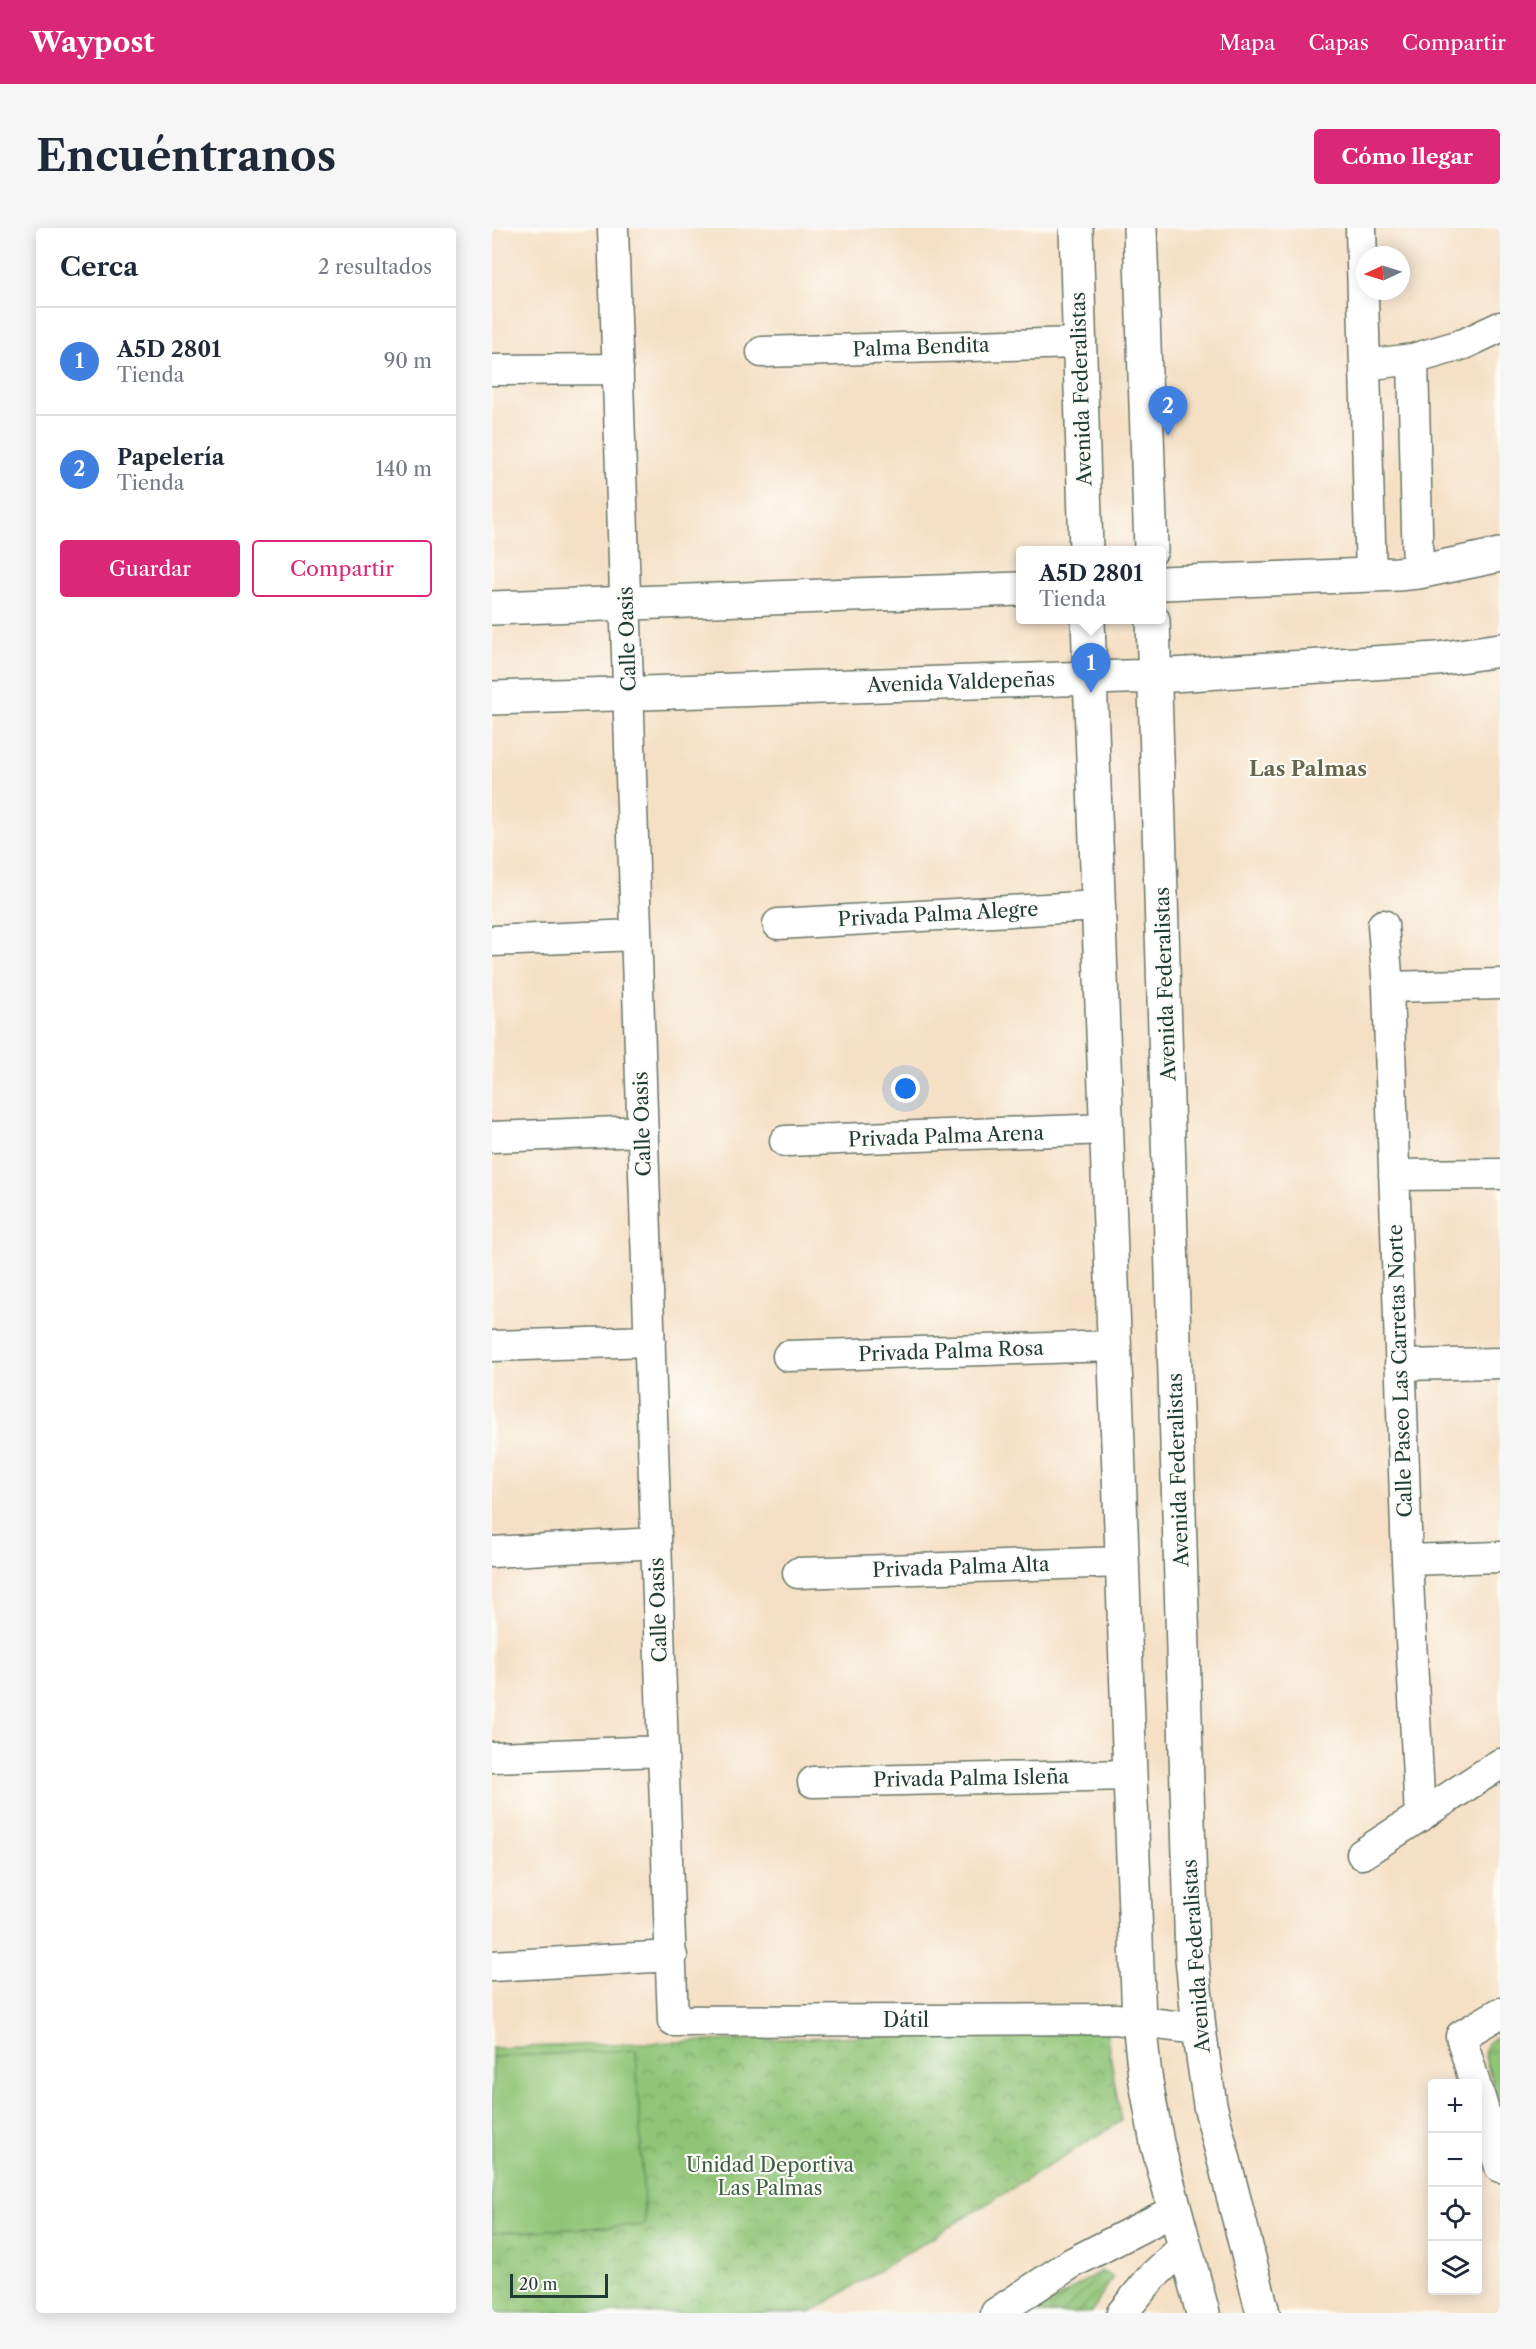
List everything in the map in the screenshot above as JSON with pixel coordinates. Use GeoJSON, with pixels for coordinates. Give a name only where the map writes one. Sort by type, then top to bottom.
{"type":"FeatureCollection","features":[{"type":"Feature","properties":{"kind":"street","name":"Calle Oasis"},"geometry":{"type":"LineString","coordinates":[[614,228],[673,2021]]}},
{"type":"Feature","properties":{"kind":"street","name":"Avenida Federalistas"},"geometry":{"type":"LineString","coordinates":[[1076,228],[1086,546]]}},
{"type":"Feature","properties":{"kind":"street"},"geometry":{"type":"LineString","coordinates":[[1140,228],[1151,546]]}},
{"type":"Feature","properties":{"kind":"street"},"geometry":{"type":"LineString","coordinates":[[1361,228],[1371,576]]}},
{"type":"Feature","properties":{"kind":"street"},"geometry":{"type":"LineString","coordinates":[[1365,365],[1413,359],[1464,344],[1500,327]]}},
{"type":"Feature","properties":{"kind":"street","name":"Palma Bendita"},"geometry":{"type":"LineString","coordinates":[[762,352],[1079,343]]}},
{"type":"Feature","properties":{"kind":"street"},"geometry":{"type":"LineString","coordinates":[[1413,359],[1418,572]]}},
{"type":"Feature","properties":{"kind":"street"},"geometry":{"type":"LineString","coordinates":[[492,370],[618,369]]}},
{"type":"Feature","properties":{"kind":"street"},"geometry":{"type":"LineString","coordinates":[[1166,583],[1371,576],[1418,572],[1500,555]]}},
{"type":"Feature","properties":{"kind":"street"},"geometry":{"type":"LineString","coordinates":[[492,608],[1016,589]]}},
{"type":"Feature","properties":{"kind":"street"},"geometry":{"type":"LineString","coordinates":[[1088,624],[1139,2022],[1145,2076],[1157,2143],[1203,2313]]}},
{"type":"Feature","properties":{"kind":"street","name":"Avenida Federalistas"},"geometry":{"type":"LineString","coordinates":[[1153,624],[1192,1958],[1210,2105],[1263,2313]]}},
{"type":"Feature","properties":{"kind":"street","name":"Avenida Valdepeñas"},"geometry":{"type":"LineString","coordinates":[[492,698],[1155,676],[1438,659],[1500,650]]}},
{"type":"Feature","properties":{"kind":"street","name":"Privada Palma Alegre"},"geometry":{"type":"LineString","coordinates":[[778,924],[1098,906]]}},
{"type":"Feature","properties":{"kind":"street","name":"Calle Paseo Las Carretas Norte"},"geometry":{"type":"LineString","coordinates":[[1383,925],[1388,987],[1407,1560],[1420,1817]]}},
{"type":"Feature","properties":{"kind":"street"},"geometry":{"type":"LineString","coordinates":[[492,941],[636,934]]}},
{"type":"Feature","properties":{"kind":"street"},"geometry":{"type":"LineString","coordinates":[[1388,987],[1500,984]]}},
{"type":"Feature","properties":{"kind":"street","name":"Privada Palma Arena"},"geometry":{"type":"LineString","coordinates":[[785,1141],[1107,1129]]}},
{"type":"Feature","properties":{"kind":"street"},"geometry":{"type":"LineString","coordinates":[[492,1137],[643,1131]]}},
{"type":"Feature","properties":{"kind":"street"},"geometry":{"type":"LineString","coordinates":[[1394,1175],[1500,1174]]}},
{"type":"Feature","properties":{"kind":"street"},"geometry":{"type":"LineString","coordinates":[[492,1346],[650,1341]]}},
{"type":"Feature","properties":{"kind":"street","name":"Privada Palma Rosa"},"geometry":{"type":"LineString","coordinates":[[788,1356],[1115,1346]]}},
{"type":"Feature","properties":{"kind":"street"},"geometry":{"type":"LineString","coordinates":[[1400,1365],[1500,1363]]}},
{"type":"Feature","properties":{"kind":"street"},"geometry":{"type":"LineString","coordinates":[[492,1552],[656,1543]]}},
{"type":"Feature","properties":{"kind":"street"},"geometry":{"type":"LineString","coordinates":[[1407,1560],[1500,1557]]}},
{"type":"Feature","properties":{"kind":"street","name":"Privada Palma Alta"},"geometry":{"type":"LineString","coordinates":[[798,1573],[1123,1562]]}},
{"type":"Feature","properties":{"kind":"street"},"geometry":{"type":"LineString","coordinates":[[492,1756],[663,1751]]}},
{"type":"Feature","properties":{"kind":"street"},"geometry":{"type":"LineString","coordinates":[[1362,1854],[1500,1764]]}},
{"type":"Feature","properties":{"kind":"street","name":"Privada Palma Isleña"},"geometry":{"type":"LineString","coordinates":[[813,1782],[1130,1775]]}},
{"type":"Feature","properties":{"kind":"street"},"geometry":{"type":"LineString","coordinates":[[492,1966],[672,1956]]}},
{"type":"Feature","properties":{"kind":"street"},"geometry":{"type":"LineString","coordinates":[[1474,2079],[1461,2036],[1500,2013]]}},
{"type":"Feature","properties":{"kind":"street","name":"Dátil"},"geometry":{"type":"LineString","coordinates":[[673,2021],[1116,2019],[1199,2029]]}},
{"type":"Feature","properties":{"kind":"street"},"geometry":{"type":"LineString","coordinates":[[1482,2105],[1500,2167]]}},
{"type":"Feature","properties":{"kind":"street"},"geometry":{"type":"LineString","coordinates":[[996,2313],[1072,2263],[1175,2210]]}},
{"type":"Feature","properties":{"kind":"street"},"geometry":{"type":"LineString","coordinates":[[1122,2313],[1152,2277],[1185,2246]]}},
{"type":"Feature","properties":{"kind":"green space","name":"Unidad Deportiva Las Palmas"},"geometry":{"type":"Polygon","coordinates":[[[1106,2028],[1121,2121],[810,2313],[492,2313],[492,2048],[1106,2028]]]}},
{"type":"Feature","properties":{"kind":"green space"},"geometry":{"type":"Polygon","coordinates":[[[1500,2035],[1500,2108],[1484,2054],[1487,2043],[1500,2035]]]}},
{"type":"Feature","properties":{"kind":"green space"},"geometry":{"type":"Polygon","coordinates":[[[636,2050],[645,2225],[492,2233],[492,2057],[636,2050]]]}},
{"type":"Feature","properties":{"kind":"green space"},"geometry":{"type":"Polygon","coordinates":[[[1100,2271],[1113,2277],[1091,2313],[1035,2313],[1100,2271]]]}},
{"type":"Feature","properties":{"kind":"place","name":"Papelería"},"geometry":{"type":"Point","coordinates":[1168,436]}},
{"type":"Feature","properties":{"kind":"place","name":"A5D 2801"},"geometry":{"type":"Point","coordinates":[1091,693]}},
{"type":"Feature","properties":{"kind":"district","name":"Las Palmas"},"geometry":{"type":"Point","coordinates":[1308,769]}}]}
